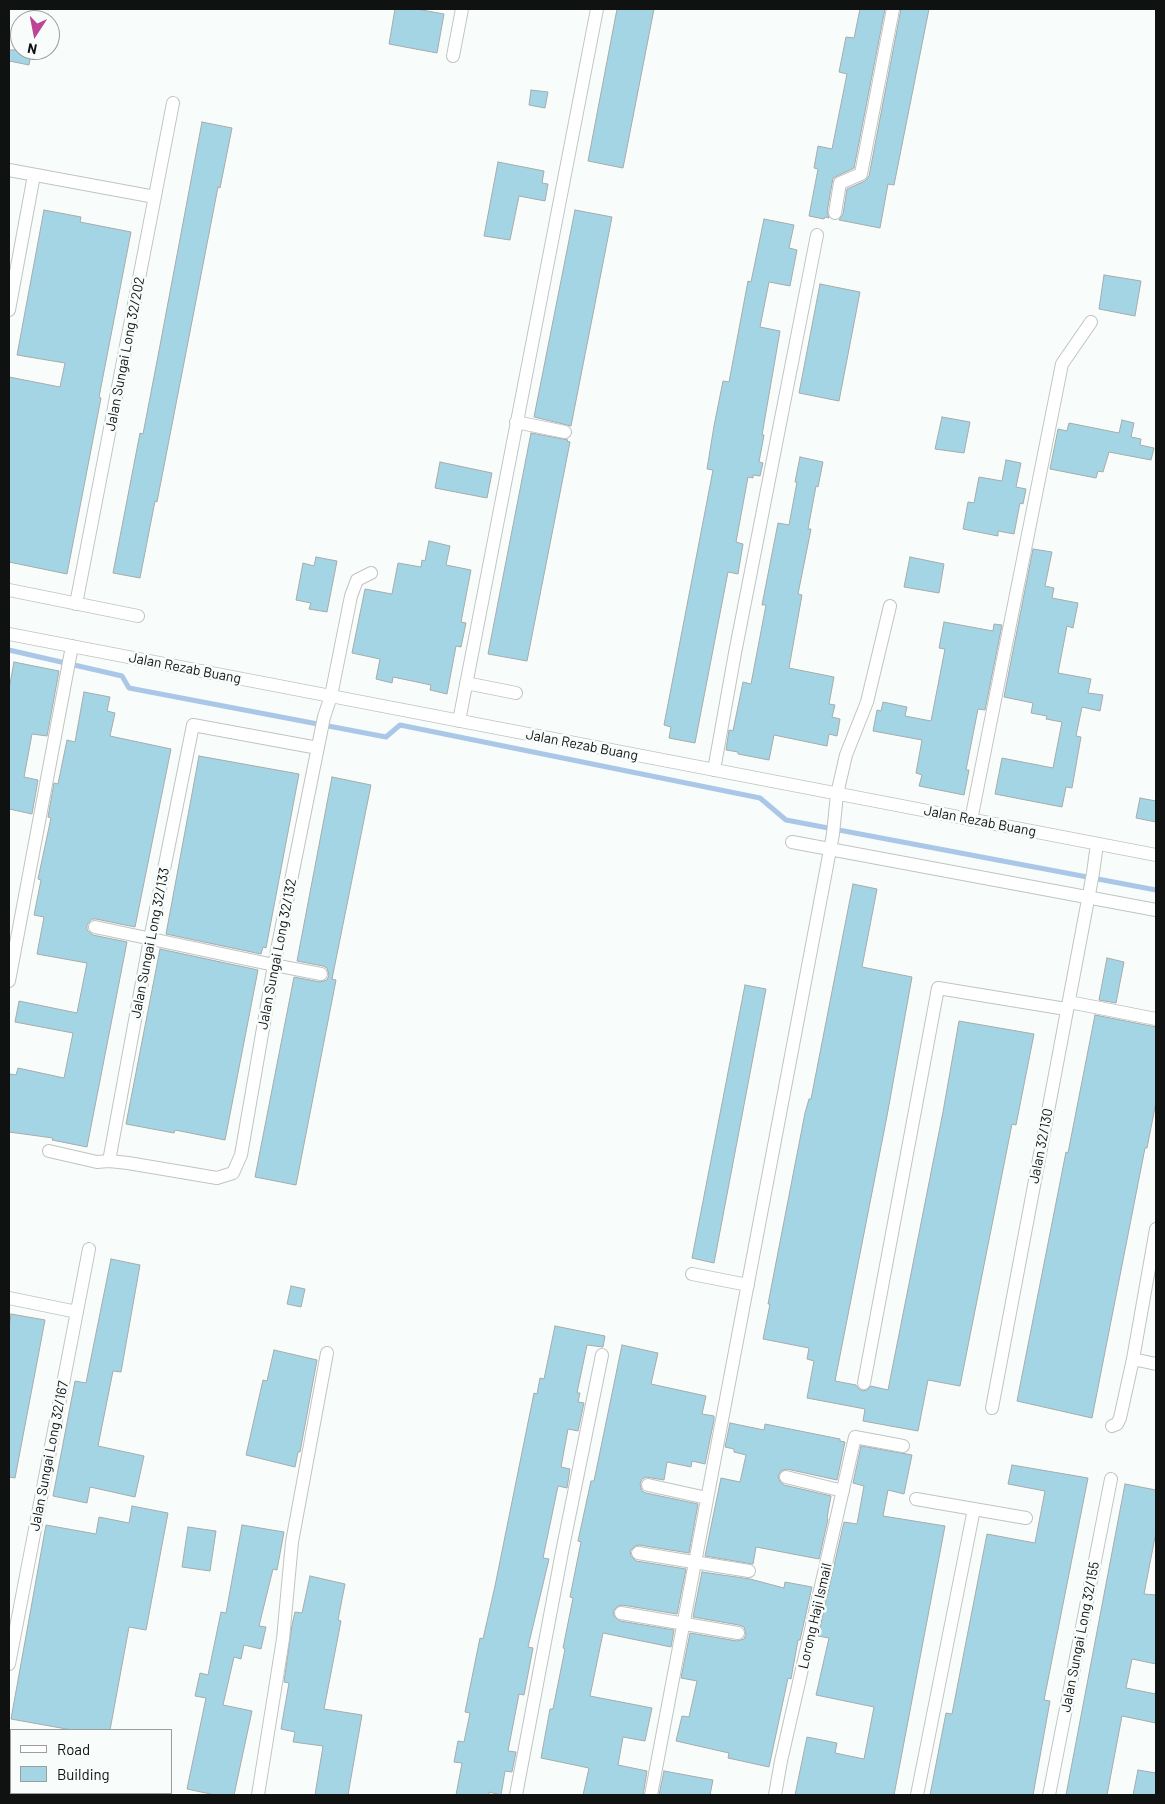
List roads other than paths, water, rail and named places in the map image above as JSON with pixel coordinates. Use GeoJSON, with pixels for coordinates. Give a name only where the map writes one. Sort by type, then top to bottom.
{"type":"FeatureCollection","features":[{"type":"Feature","properties":{"kind":"street"},"geometry":{"type":"LineString","coordinates":[[453,56],[462,9]]}},
{"type":"Feature","properties":{"kind":"street"},"geometry":{"type":"LineString","coordinates":[[459,721],[597,9]]}},
{"type":"Feature","properties":{"kind":"street"},"geometry":{"type":"LineString","coordinates":[[835,213],[840,183],[861,174],[893,9]]}},
{"type":"Feature","properties":{"kind":"street","name":"Jalan Sungai Long 32/202"},"geometry":{"type":"LineString","coordinates":[[76,604],[173,103]]}},
{"type":"Feature","properties":{"kind":"street"},"geometry":{"type":"LineString","coordinates":[[9,170],[155,197]]}},
{"type":"Feature","properties":{"kind":"street"},"geometry":{"type":"LineString","coordinates":[[9,310],[34,175]]}},
{"type":"Feature","properties":{"kind":"street"},"geometry":{"type":"LineString","coordinates":[[714,770],[735,653],[817,236]]}},
{"type":"Feature","properties":{"kind":"street"},"geometry":{"type":"LineString","coordinates":[[970,820],[1062,364],[1091,322]]}},
{"type":"Feature","properties":{"kind":"street"},"geometry":{"type":"LineString","coordinates":[[516,422],[565,432]]}},
{"type":"Feature","properties":{"kind":"street","name":"Jalan Sungai Long 32/132"},"geometry":{"type":"LineString","coordinates":[[110,1161],[217,1178],[233,1173],[241,1155],[274,965],[324,717],[331,696],[351,596],[357,580],[371,573]]}},
{"type":"Feature","properties":{"kind":"street"},"geometry":{"type":"LineString","coordinates":[[9,590],[138,616]]}},
{"type":"Feature","properties":{"kind":"street"},"geometry":{"type":"LineString","coordinates":[[651,1795],[833,834],[837,794],[846,755],[867,702],[890,606]]}},
{"type":"Feature","properties":{"kind":"street","name":"Jalan Rezab Buang"},"geometry":{"type":"LineString","coordinates":[[9,634],[1156,855]]}},
{"type":"Feature","properties":{"kind":"street"},"geometry":{"type":"LineString","coordinates":[[9,981],[72,646]]}},
{"type":"Feature","properties":{"kind":"street"},"geometry":{"type":"LineString","coordinates":[[466,683],[516,693]]}},
{"type":"Feature","properties":{"kind":"street","name":"Jalan Sungai Long 32/133"},"geometry":{"type":"LineString","coordinates":[[110,1161],[150,939],[192,725],[319,742]]}},
{"type":"Feature","properties":{"kind":"street"},"geometry":{"type":"LineString","coordinates":[[792,842],[830,850],[1091,885],[1156,910]]}},
{"type":"Feature","properties":{"kind":"street","name":"Jalan 32/130"},"geometry":{"type":"LineString","coordinates":[[992,1408],[1091,885],[1097,844]]}},
{"type":"Feature","properties":{"kind":"street"},"geometry":{"type":"LineString","coordinates":[[95,927],[321,974]]}},
{"type":"Feature","properties":{"kind":"street"},"geometry":{"type":"LineString","coordinates":[[864,1383],[938,988],[1156,1019]]}},
{"type":"Feature","properties":{"kind":"street"},"geometry":{"type":"LineString","coordinates":[[49,1151],[97,1162],[110,1161]]}},
{"type":"Feature","properties":{"kind":"street"},"geometry":{"type":"LineString","coordinates":[[1112,1426],[1117,1424],[1120,1418],[1133,1359],[1156,1229]]}},
{"type":"Feature","properties":{"kind":"street","name":"Jalan Sungai Long 32/167"},"geometry":{"type":"LineString","coordinates":[[9,1664],[89,1248]]}},
{"type":"Feature","properties":{"kind":"street"},"geometry":{"type":"LineString","coordinates":[[692,1274],[748,1285]]}},
{"type":"Feature","properties":{"kind":"street"},"geometry":{"type":"LineString","coordinates":[[9,1298],[77,1312]]}},
{"type":"Feature","properties":{"kind":"street"},"geometry":{"type":"LineString","coordinates":[[258,1795],[283,1639],[292,1542],[327,1353]]}},
{"type":"Feature","properties":{"kind":"street"},"geometry":{"type":"LineString","coordinates":[[516,1795],[602,1354]]}},
{"type":"Feature","properties":{"kind":"street"},"geometry":{"type":"LineString","coordinates":[[1133,1359],[1156,1364]]}},
{"type":"Feature","properties":{"kind":"street","name":"Lorong Haji Ismail"},"geometry":{"type":"LineString","coordinates":[[775,1795],[781,1761],[855,1437],[903,1446]]}},
{"type":"Feature","properties":{"kind":"street"},"geometry":{"type":"LineString","coordinates":[[786,1477],[843,1491]]}},
{"type":"Feature","properties":{"kind":"street","name":"Jalan Sungai Long 32/155"},"geometry":{"type":"LineString","coordinates":[[1049,1795],[1111,1479]]}},
{"type":"Feature","properties":{"kind":"street"},"geometry":{"type":"LineString","coordinates":[[648,1485],[707,1498]]}},
{"type":"Feature","properties":{"kind":"street"},"geometry":{"type":"LineString","coordinates":[[916,1499],[1026,1518]]}},
{"type":"Feature","properties":{"kind":"street"},"geometry":{"type":"LineString","coordinates":[[916,1795],[974,1509]]}},
{"type":"Feature","properties":{"kind":"street"},"geometry":{"type":"LineString","coordinates":[[638,1552],[749,1571]]}},
{"type":"Feature","properties":{"kind":"street"},"geometry":{"type":"LineString","coordinates":[[621,1613],[738,1633]]}},
{"type":"Feature","properties":{"kind":"waterway"},"geometry":{"type":"LineString","coordinates":[[9,650],[122,676],[129,688],[386,737],[400,725],[760,798],[786,820],[1156,890]]}}]}
